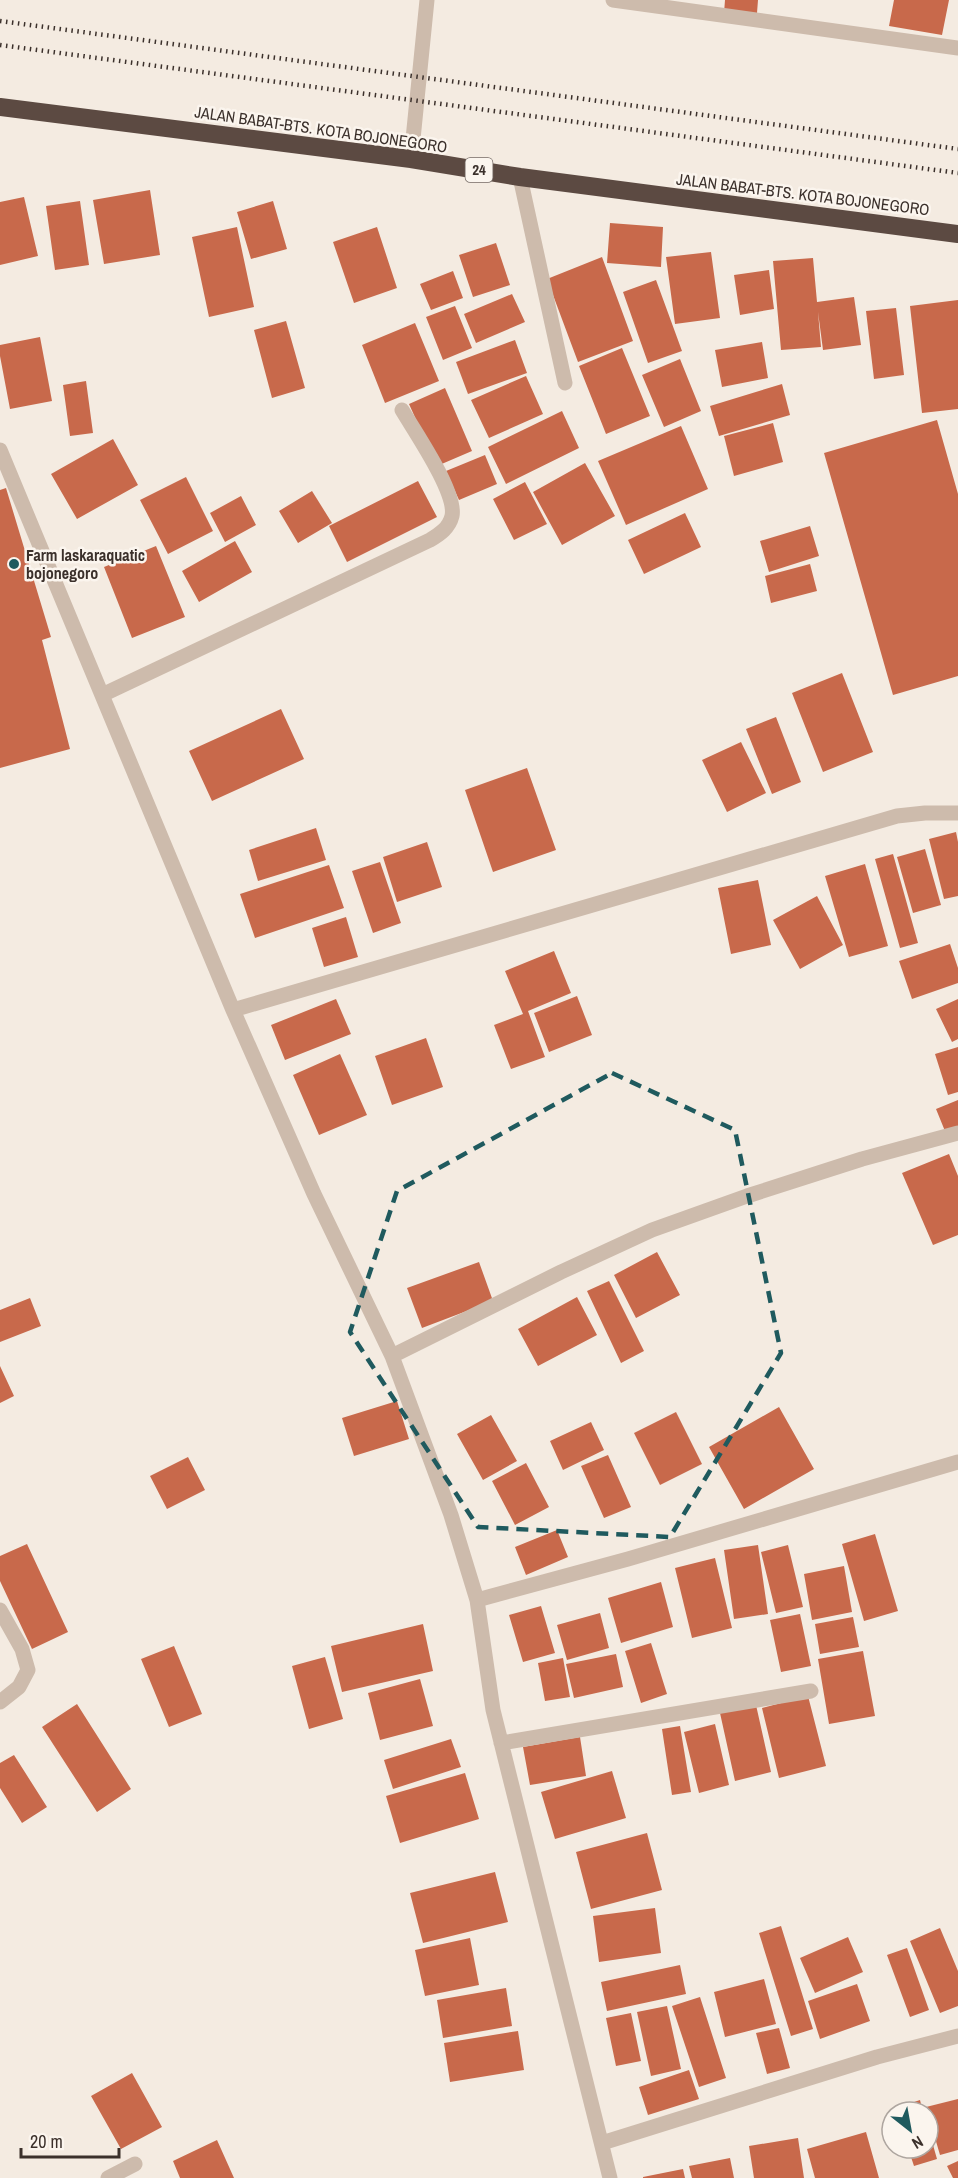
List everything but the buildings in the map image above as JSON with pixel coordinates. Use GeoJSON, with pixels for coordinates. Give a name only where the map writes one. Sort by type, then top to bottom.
{"type":"FeatureCollection","features":[{"type":"Feature","properties":{"kind":"highway","name":"JALAN BABAT-BTS. KOTA BOJONEGORO"},"geometry":{"type":"LineString","coordinates":[[0,107],[411,159],[520,177],[958,234]]}},
{"type":"Feature","properties":{"kind":"street"},"geometry":{"type":"LineString","coordinates":[[411,159],[427,0]]}},
{"type":"Feature","properties":{"kind":"street"},"geometry":{"type":"LineString","coordinates":[[613,0],[958,48]]}},
{"type":"Feature","properties":{"kind":"street"},"geometry":{"type":"LineString","coordinates":[[520,177],[565,383]]}},
{"type":"Feature","properties":{"kind":"street"},"geometry":{"type":"LineString","coordinates":[[102,695],[430,540],[445,529],[452,512],[449,495],[443,480],[402,410]]}},
{"type":"Feature","properties":{"kind":"street"},"geometry":{"type":"LineString","coordinates":[[0,450],[233,1010],[314,1194],[392,1356],[451,1515],[477,1600],[485,1666],[501,1743],[610,2178]]}},
{"type":"Feature","properties":{"kind":"street"},"geometry":{"type":"LineString","coordinates":[[233,1010],[897,816],[958,813]]}},
{"type":"Feature","properties":{"kind":"street"},"geometry":{"type":"LineString","coordinates":[[392,1356],[561,1272],[652,1230],[852,1162],[958,1133]]}},
{"type":"Feature","properties":{"kind":"street"},"geometry":{"type":"LineString","coordinates":[[477,1600],[628,1559],[958,1462]]}},
{"type":"Feature","properties":{"kind":"street"},"geometry":{"type":"LineString","coordinates":[[0,1610],[22,1648],[28,1670],[19,1687],[0,1702]]}},
{"type":"Feature","properties":{"kind":"street"},"geometry":{"type":"LineString","coordinates":[[501,1743],[811,1691]]}},
{"type":"Feature","properties":{"kind":"street"},"geometry":{"type":"LineString","coordinates":[[602,2142],[865,2061],[958,2036]]}},
{"type":"Feature","properties":{"kind":"street"},"geometry":{"type":"LineString","coordinates":[[108,2178],[135,2164]]}},
{"type":"Feature","properties":{"kind":"highlighted area"},"geometry":{"type":"Polygon","coordinates":[[[612,1073],[735,1130],[781,1353],[670,1537],[478,1527],[350,1332],[397,1191],[612,1073]]]}},
{"type":"Feature","properties":{"kind":"railway"},"geometry":{"type":"LineString","coordinates":[[0,21],[958,149]]}},
{"type":"Feature","properties":{"kind":"railway"},"geometry":{"type":"LineString","coordinates":[[0,45],[958,173]]}},
{"type":"Feature","properties":{"kind":"place","name":"Farm laskaraquatic bojonegoro"},"geometry":{"type":"Point","coordinates":[14,564]}}]}
